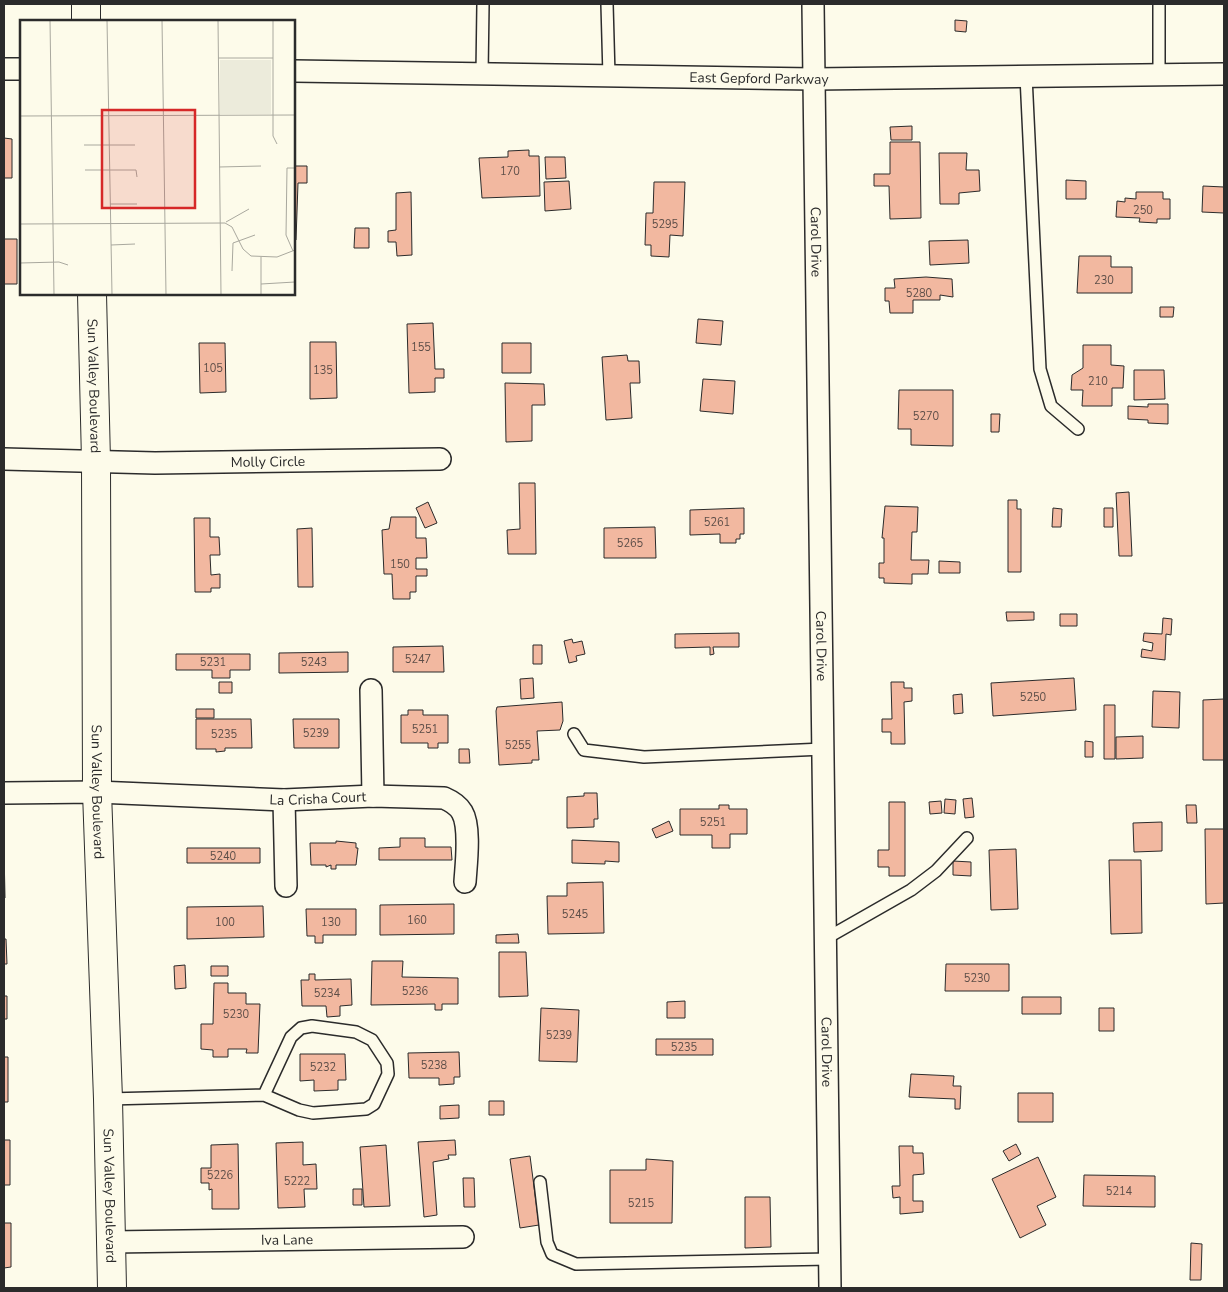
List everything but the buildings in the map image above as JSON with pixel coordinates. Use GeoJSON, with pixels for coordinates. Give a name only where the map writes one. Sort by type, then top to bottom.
{"type":"FeatureCollection","features":[{"type":"Feature","properties":{"kind":"main road"},"geometry":{"type":"LineString","coordinates":[[86,4],[86,20]]}},
{"type":"Feature","properties":{"kind":"main road","name":"Sun Valley Boulevard"},"geometry":{"type":"LineString","coordinates":[[92,295],[96,461],[97,792],[108,1099],[112,1288]]}},
{"type":"Feature","properties":{"kind":"street","name":"Carol Drive"},"geometry":{"type":"LineString","coordinates":[[813,4],[830,1288]]}},
{"type":"Feature","properties":{"kind":"street"},"geometry":{"type":"LineString","coordinates":[[4,69],[20,68]]}},
{"type":"Feature","properties":{"kind":"street","name":"East Gepford Parkway"},"geometry":{"type":"LineString","coordinates":[[295,71],[814,79],[1224,74]]}},
{"type":"Feature","properties":{"kind":"street","name":"Molly Circle"},"geometry":{"type":"LineString","coordinates":[[4,459],[155,463],[440,459]]}},
{"type":"Feature","properties":{"kind":"street"},"geometry":{"type":"LineString","coordinates":[[371,690],[373,796]]}},
{"type":"Feature","properties":{"kind":"street","name":"La Crisha Court"},"geometry":{"type":"LineString","coordinates":[[4,793],[97,792],[284,800],[373,796],[444,798],[454,803],[463,813],[467,834],[465,882]]}},
{"type":"Feature","properties":{"kind":"street"},"geometry":{"type":"LineString","coordinates":[[284,800],[286,886]]}},
{"type":"Feature","properties":{"kind":"street","name":"Iva Lane"},"geometry":{"type":"LineString","coordinates":[[111,1242],[463,1237]]}},
{"type":"Feature","properties":{"kind":"lane"},"geometry":{"type":"LineString","coordinates":[[482,74],[483,4]]}},
{"type":"Feature","properties":{"kind":"lane"},"geometry":{"type":"LineString","coordinates":[[607,4],[609,76]]}},
{"type":"Feature","properties":{"kind":"lane"},"geometry":{"type":"LineString","coordinates":[[1159,4],[1159,74]]}},
{"type":"Feature","properties":{"kind":"lane"},"geometry":{"type":"LineString","coordinates":[[1026,76],[1040,369],[1051,406],[1078,429]]}},
{"type":"Feature","properties":{"kind":"lane"},"geometry":{"type":"LineString","coordinates":[[574,734],[584,750],[644,756],[823,749]]}},
{"type":"Feature","properties":{"kind":"lane"},"geometry":{"type":"LineString","coordinates":[[826,939],[912,890],[936,871],[967,838]]}},
{"type":"Feature","properties":{"kind":"lane"},"geometry":{"type":"LineString","coordinates":[[108,1099],[264,1094],[299,1110],[313,1113],[366,1109],[374,1104],[388,1074],[386,1063],[372,1040],[356,1032],[312,1026],[301,1028],[291,1037],[264,1094]]}},
{"type":"Feature","properties":{"kind":"lane"},"geometry":{"type":"LineString","coordinates":[[540,1182],[547,1242],[552,1254],[576,1264],[830,1259]]}}]}
